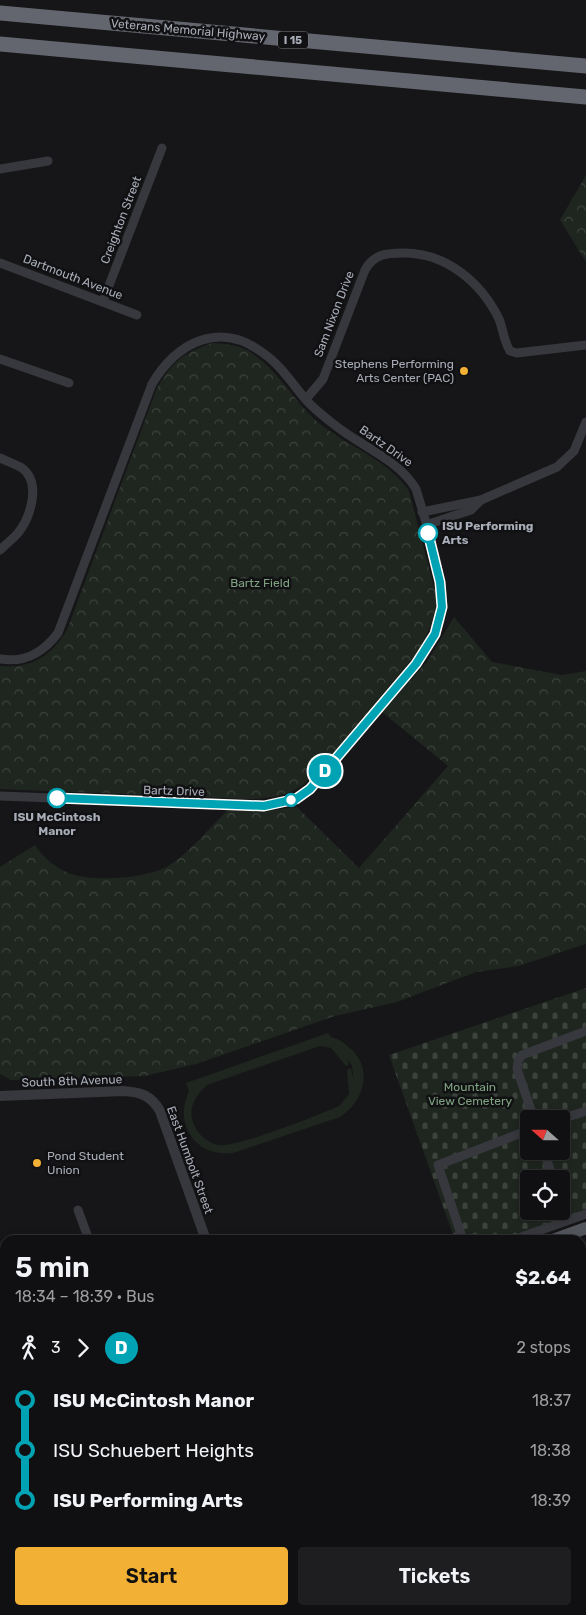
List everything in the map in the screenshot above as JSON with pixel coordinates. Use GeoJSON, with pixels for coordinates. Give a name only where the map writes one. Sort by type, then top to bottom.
{"type":"FeatureCollection","features":[{"type":"Feature","properties":{"kind":"highway","name":"Veterans Memorial Highway"},"geometry":{"type":"LineString","coordinates":[[0,13],[586,66]]}},
{"type":"Feature","properties":{"kind":"highway"},"geometry":{"type":"LineString","coordinates":[[0,44],[586,97]]}},
{"type":"Feature","properties":{"kind":"main road"},"geometry":{"type":"LineString","coordinates":[[569,1235],[586,1228]]}},
{"type":"Feature","properties":{"kind":"street","name":"Creighton Street"},"geometry":{"type":"LineString","coordinates":[[103,302],[162,148]]}},
{"type":"Feature","properties":{"kind":"street"},"geometry":{"type":"LineString","coordinates":[[0,169],[48,161]]}},
{"type":"Feature","properties":{"kind":"street","name":"Sam Nixon Drive"},"geometry":{"type":"LineString","coordinates":[[306,399],[323,379],[365,270],[375,258],[389,253],[423,254],[454,267],[469,278],[483,293],[494,310],[510,351],[517,353],[586,345]]}},
{"type":"Feature","properties":{"kind":"street","name":"Dartmouth Avenue"},"geometry":{"type":"LineString","coordinates":[[0,263],[138,315]]}},
{"type":"Feature","properties":{"kind":"street","name":"Bartz Drive"},"geometry":{"type":"LineString","coordinates":[[0,659],[15,660],[39,652],[49,645],[58,634],[142,408],[162,368],[176,354],[202,339],[218,337],[248,344],[270,359],[306,399],[335,426],[409,477],[416,489],[426,524],[441,596],[442,607],[435,634],[416,664],[310,789],[296,799],[264,806],[0,796]]}},
{"type":"Feature","properties":{"kind":"street"},"geometry":{"type":"LineString","coordinates":[[0,359],[69,383]]}},
{"type":"Feature","properties":{"kind":"street"},"geometry":{"type":"LineString","coordinates":[[422,512],[481,500],[539,475],[566,460],[579,442],[586,422]]}},
{"type":"Feature","properties":{"kind":"street"},"geometry":{"type":"LineString","coordinates":[[0,458],[24,469],[31,480],[33,496],[29,513],[18,533],[0,550]]}},
{"type":"Feature","properties":{"kind":"street"},"geometry":{"type":"LineString","coordinates":[[426,524],[471,510],[481,500]]}},
{"type":"Feature","properties":{"kind":"street"},"geometry":{"type":"LineString","coordinates":[[531,1110],[517,1069],[518,1061],[522,1055],[586,1031]]}},
{"type":"Feature","properties":{"kind":"street","name":"South 8th Avenue"},"geometry":{"type":"LineString","coordinates":[[0,1096],[123,1091],[144,1094]]}},
{"type":"Feature","properties":{"kind":"street","name":"East Humbolt Street"},"geometry":{"type":"LineString","coordinates":[[144,1094],[154,1102],[160,1111],[204,1235]]}},
{"type":"Feature","properties":{"kind":"street"},"geometry":{"type":"LineString","coordinates":[[570,1116],[586,1111]]}},
{"type":"Feature","properties":{"kind":"street"},"geometry":{"type":"LineString","coordinates":[[461,1235],[438,1165],[520,1133]]}},
{"type":"Feature","properties":{"kind":"street"},"geometry":{"type":"LineString","coordinates":[[78,1210],[87,1235]]}},
{"type":"Feature","properties":{"kind":"street"},"geometry":{"type":"LineString","coordinates":[[527,1235],[586,1214]]}},
{"type":"Feature","properties":{"kind":"green space"},"geometry":{"type":"Polygon","coordinates":[[[586,175],[586,262],[560,220],[586,175]]]}},
{"type":"Feature","properties":{"kind":"green space","name":"Bartz Field"},"geometry":{"type":"Polygon","coordinates":[[[212,343],[228,344],[252,353],[272,370],[314,419],[335,435],[381,463],[401,480],[409,491],[437,599],[430,627],[424,640],[417,653],[317,772],[294,790],[278,796],[249,799],[0,789],[0,666],[22,665],[40,659],[54,647],[67,630],[157,388],[168,371],[179,360],[193,351],[212,343]]]}},
{"type":"Feature","properties":{"kind":"green space"},"geometry":{"type":"Polygon","coordinates":[[[454,617],[492,662],[562,675],[586,671],[586,944],[518,966],[476,972],[397,1002],[335,1016],[196,1064],[145,1076],[11,1080],[0,1074],[0,867],[35,845],[50,862],[71,874],[94,878],[136,876],[162,869],[171,864],[193,846],[227,811],[275,810],[297,807],[359,868],[448,766],[382,712],[427,662],[454,617]]]}},
{"type":"Feature","properties":{"kind":"green space","name":"Mountain View Cemetery"},"geometry":{"type":"Polygon","coordinates":[[[586,988],[586,1218],[536,1235],[453,1235],[389,1055],[586,988]]]}},
{"type":"Feature","properties":{"kind":"green space"},"geometry":{"type":"Polygon","coordinates":[[[328,1033],[331,1037],[347,1045],[358,1057],[364,1076],[360,1094],[355,1103],[340,1117],[233,1153],[220,1153],[208,1150],[191,1136],[186,1126],[184,1115],[189,1091],[186,1083],[328,1033]],[[320,1046],[207,1085],[193,1104],[191,1114],[195,1128],[209,1141],[218,1145],[227,1145],[277,1130],[339,1106],[349,1094],[347,1070],[351,1068],[354,1082],[352,1066],[347,1059],[349,1065],[346,1066],[331,1048],[320,1046]]]}},
{"type":"Feature","properties":{"kind":"bus line","name":"D"},"geometry":{"type":"LineString","coordinates":[[57,798],[264,806],[296,799],[310,789],[416,664],[435,634],[442,607],[440,582],[428,533]]}},
{"type":"Feature","properties":{"kind":"place","name":"Stephens Performing Arts Center (PAC)"},"geometry":{"type":"Point","coordinates":[464,371]}},
{"type":"Feature","properties":{"kind":"place","name":"ISU Performing Arts"},"geometry":{"type":"Point","coordinates":[428,533]}},
{"type":"Feature","properties":{"kind":"place","name":"ISU McCintosh Manor"},"geometry":{"type":"Point","coordinates":[57,798]}},
{"type":"Feature","properties":{"kind":"place","name":"Pond Student Union"},"geometry":{"type":"Point","coordinates":[37,1163]}}]}
